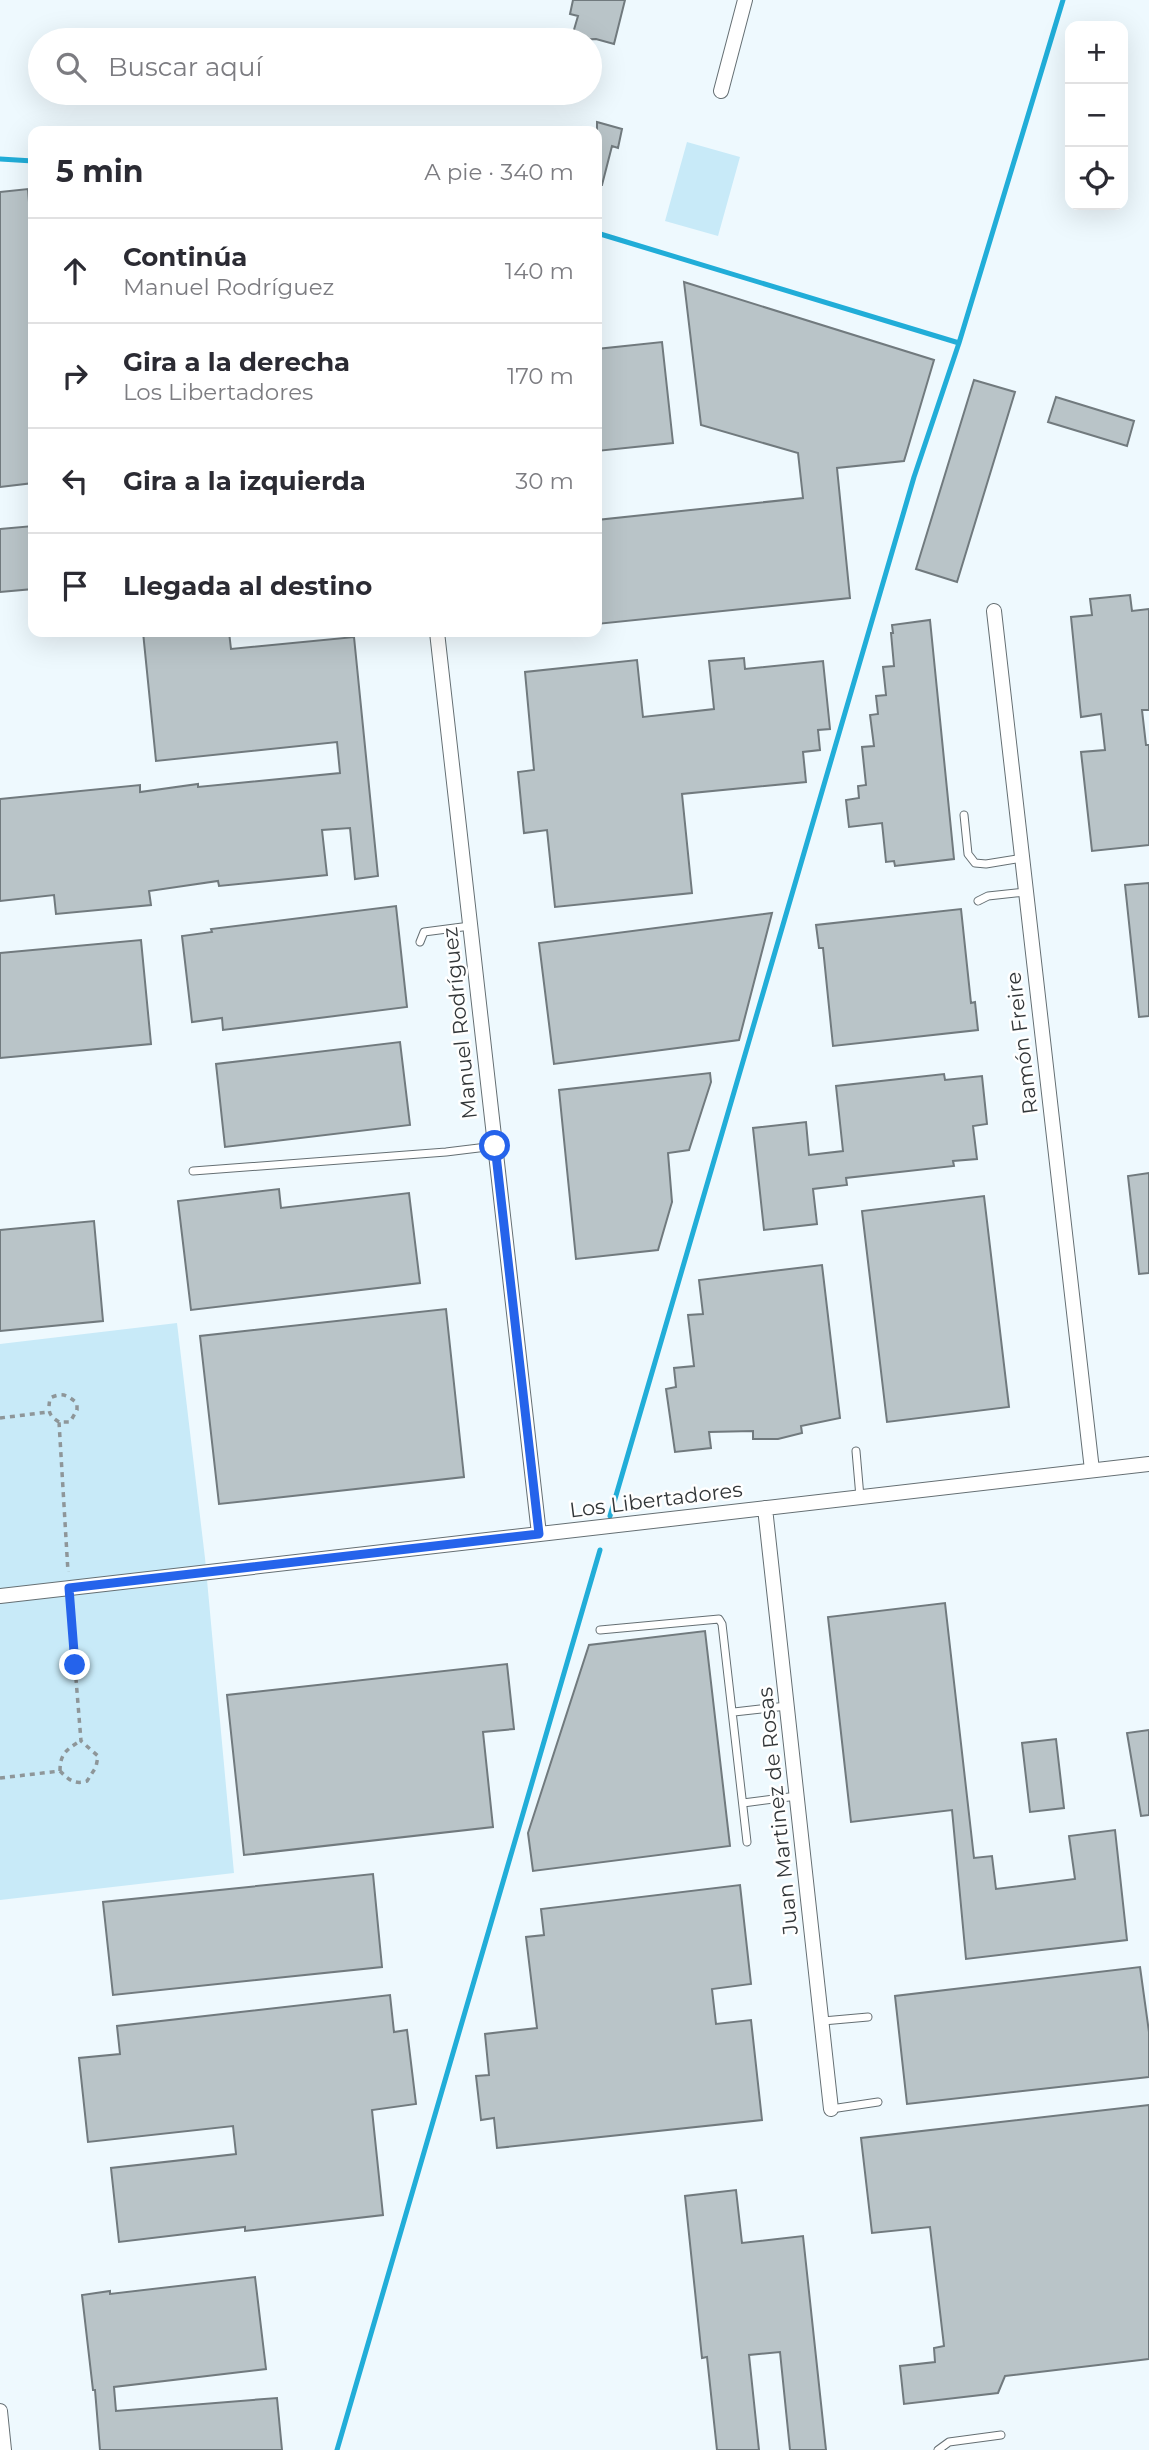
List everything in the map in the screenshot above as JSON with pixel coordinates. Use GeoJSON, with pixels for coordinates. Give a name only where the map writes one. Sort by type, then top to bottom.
{"type":"FeatureCollection","features":[{"type":"Feature","properties":{"kind":"street"},"geometry":{"type":"LineString","coordinates":[[721,91],[745,0]]}},
{"type":"Feature","properties":{"kind":"street","name":"Ramón Freire"},"geometry":{"type":"LineString","coordinates":[[994,611],[1092,1471]]}},
{"type":"Feature","properties":{"kind":"street","name":"Manuel Rodríguez"},"geometry":{"type":"LineString","coordinates":[[437,637],[539,1534]]}},
{"type":"Feature","properties":{"kind":"street","name":"Los Libertadores"},"geometry":{"type":"LineString","coordinates":[[0,1596],[1149,1464]]}},
{"type":"Feature","properties":{"kind":"street","name":"Juan Martinez de Rosas"},"geometry":{"type":"LineString","coordinates":[[765,1508],[831,2109]]}},
{"type":"Feature","properties":{"kind":"street"},"geometry":{"type":"LineString","coordinates":[[0,2411],[4,2450]]}},
{"type":"Feature","properties":{"kind":"lane"},"geometry":{"type":"LineString","coordinates":[[964,815],[968,854],[975,863],[986,864],[1023,858]]}},
{"type":"Feature","properties":{"kind":"lane"},"geometry":{"type":"LineString","coordinates":[[978,901],[988,896],[1026,892]]}},
{"type":"Feature","properties":{"kind":"lane"},"geometry":{"type":"LineString","coordinates":[[420,942],[424,932],[470,926]]}},
{"type":"Feature","properties":{"kind":"lane"},"geometry":{"type":"LineString","coordinates":[[193,1171],[495,1146]]}},
{"type":"Feature","properties":{"kind":"lane"},"geometry":{"type":"LineString","coordinates":[[856,1451],[860,1497]]}},
{"type":"Feature","properties":{"kind":"lane"},"geometry":{"type":"LineString","coordinates":[[600,1630],[719,1619],[722,1624],[734,1712],[747,1842]]}},
{"type":"Feature","properties":{"kind":"lane"},"geometry":{"type":"LineString","coordinates":[[734,1712],[787,1706]]}},
{"type":"Feature","properties":{"kind":"lane"},"geometry":{"type":"LineString","coordinates":[[743,1803],[797,1797]]}},
{"type":"Feature","properties":{"kind":"lane"},"geometry":{"type":"LineString","coordinates":[[822,2021],[867,2017]]}},
{"type":"Feature","properties":{"kind":"lane"},"geometry":{"type":"LineString","coordinates":[[831,2109],[878,2102]]}},
{"type":"Feature","properties":{"kind":"lane"},"geometry":{"type":"LineString","coordinates":[[938,2450],[949,2442],[1001,2435]]}},
{"type":"Feature","properties":{"kind":"path"},"geometry":{"type":"LineString","coordinates":[[59,1394],[67,1395],[77,1403],[77,1410],[70,1422],[60,1422],[48,1412],[50,1398],[59,1394]]}},
{"type":"Feature","properties":{"kind":"path"},"geometry":{"type":"LineString","coordinates":[[0,1418],[48,1412]]}},
{"type":"Feature","properties":{"kind":"path"},"geometry":{"type":"LineString","coordinates":[[60,1422],[80,1741],[98,1756],[88,1782],[80,1784],[70,1781],[60,1771],[60,1759],[66,1750],[80,1741]]}},
{"type":"Feature","properties":{"kind":"path"},"geometry":{"type":"LineString","coordinates":[[0,1779],[60,1771]]}},
{"type":"Feature","properties":{"kind":"shaded area"},"geometry":{"type":"Polygon","coordinates":[[[687,142],[740,157],[718,236],[665,221],[687,142]]]}},
{"type":"Feature","properties":{"kind":"shaded area"},"geometry":{"type":"Polygon","coordinates":[[[177,1323],[205,1558],[234,1873],[0,1900],[0,1344],[177,1323]]]}},
{"type":"Feature","properties":{"kind":"building"},"geometry":{"type":"Polygon","coordinates":[[[573,0],[625,0],[614,44],[602,41],[602,28],[574,28],[578,16],[570,14],[573,0]]]}},
{"type":"Feature","properties":{"kind":"building"},"geometry":{"type":"Polygon","coordinates":[[[597,122],[622,129],[618,148],[612,146],[602,185],[602,126],[597,126],[597,122]]]}},
{"type":"Feature","properties":{"kind":"building"},"geometry":{"type":"Polygon","coordinates":[[[28,189],[28,484],[0,487],[0,192],[28,189]]]}},
{"type":"Feature","properties":{"kind":"building"},"geometry":{"type":"Polygon","coordinates":[[[684,282],[934,360],[904,461],[837,468],[850,598],[602,623],[602,519],[803,498],[798,453],[701,425],[684,282]]]}},
{"type":"Feature","properties":{"kind":"building"},"geometry":{"type":"Polygon","coordinates":[[[662,342],[673,443],[602,450],[602,348],[662,342]]]}},
{"type":"Feature","properties":{"kind":"building"},"geometry":{"type":"Polygon","coordinates":[[[974,380],[1015,392],[957,582],[916,569],[974,380]]]}},
{"type":"Feature","properties":{"kind":"building"},"geometry":{"type":"Polygon","coordinates":[[[1056,397],[1134,421],[1127,446],[1048,422],[1056,397]]]}},
{"type":"Feature","properties":{"kind":"building"},"geometry":{"type":"Polygon","coordinates":[[[28,526],[28,589],[0,592],[0,529],[28,526]]]}},
{"type":"Feature","properties":{"kind":"building"},"geometry":{"type":"Polygon","coordinates":[[[1130,595],[1132,611],[1149,609],[1149,710],[1142,710],[1146,745],[1149,745],[1149,845],[1092,851],[1081,752],[1105,750],[1101,714],[1081,717],[1071,617],[1092,615],[1090,599],[1130,595]]]}},
{"type":"Feature","properties":{"kind":"building"},"geometry":{"type":"Polygon","coordinates":[[[930,620],[954,859],[895,866],[894,861],[886,862],[882,823],[849,827],[846,800],[859,798],[858,786],[866,785],[862,747],[874,746],[870,715],[878,714],[876,696],[886,695],[883,667],[894,666],[892,625],[930,620]]]}},
{"type":"Feature","properties":{"kind":"building"},"geometry":{"type":"Polygon","coordinates":[[[144,637],[230,637],[231,649],[354,637],[378,876],[355,879],[350,828],[322,830],[327,875],[219,886],[218,881],[149,891],[151,905],[56,914],[54,895],[0,901],[0,799],[140,785],[140,792],[198,784],[198,787],[340,773],[337,742],[156,761],[144,637]]]}},
{"type":"Feature","properties":{"kind":"building"},"geometry":{"type":"Polygon","coordinates":[[[744,658],[745,669],[823,661],[830,729],[818,730],[820,750],[803,752],[806,782],[682,794],[692,893],[555,907],[547,830],[524,833],[518,772],[534,770],[525,672],[637,660],[643,717],[714,709],[709,661],[744,658]]]}},
{"type":"Feature","properties":{"kind":"building"},"geometry":{"type":"Polygon","coordinates":[[[1149,883],[1149,1016],[1139,1017],[1125,885],[1149,883]]]}},
{"type":"Feature","properties":{"kind":"building"},"geometry":{"type":"Polygon","coordinates":[[[396,906],[407,1007],[223,1030],[222,1018],[192,1022],[182,936],[212,932],[211,929],[396,906]]]}},
{"type":"Feature","properties":{"kind":"building"},"geometry":{"type":"Polygon","coordinates":[[[961,909],[971,1003],[975,1002],[978,1030],[833,1046],[823,948],[819,948],[816,925],[961,909]]]}},
{"type":"Feature","properties":{"kind":"building"},"geometry":{"type":"Polygon","coordinates":[[[772,913],[739,1040],[554,1064],[539,943],[772,913]]]}},
{"type":"Feature","properties":{"kind":"building"},"geometry":{"type":"Polygon","coordinates":[[[141,940],[151,1044],[0,1058],[0,953],[141,940]]]}},
{"type":"Feature","properties":{"kind":"building"},"geometry":{"type":"Polygon","coordinates":[[[400,1042],[410,1125],[225,1147],[216,1064],[400,1042]]]}},
{"type":"Feature","properties":{"kind":"building"},"geometry":{"type":"Polygon","coordinates":[[[710,1073],[711,1082],[689,1150],[668,1153],[672,1202],[658,1250],[576,1259],[559,1090],[710,1073]]]}},
{"type":"Feature","properties":{"kind":"building"},"geometry":{"type":"Polygon","coordinates":[[[944,1074],[945,1080],[982,1076],[987,1124],[973,1126],[977,1159],[953,1161],[954,1166],[846,1178],[847,1185],[813,1189],[817,1224],[764,1230],[753,1128],[806,1122],[809,1155],[843,1151],[836,1086],[944,1074]]]}},
{"type":"Feature","properties":{"kind":"building"},"geometry":{"type":"Polygon","coordinates":[[[1149,1173],[1149,1273],[1139,1274],[1128,1176],[1149,1173]]]}},
{"type":"Feature","properties":{"kind":"building"},"geometry":{"type":"Polygon","coordinates":[[[279,1189],[281,1208],[409,1193],[420,1283],[191,1310],[178,1201],[279,1189]]]}},
{"type":"Feature","properties":{"kind":"building"},"geometry":{"type":"Polygon","coordinates":[[[984,1196],[1009,1407],[887,1422],[862,1211],[984,1196]]]}},
{"type":"Feature","properties":{"kind":"building"},"geometry":{"type":"Polygon","coordinates":[[[94,1221],[103,1321],[0,1331],[0,1230],[94,1221]]]}},
{"type":"Feature","properties":{"kind":"building"},"geometry":{"type":"Polygon","coordinates":[[[822,1265],[840,1418],[801,1426],[802,1433],[778,1439],[753,1439],[753,1431],[709,1432],[711,1448],[675,1452],[666,1389],[676,1387],[674,1368],[694,1366],[688,1315],[703,1314],[699,1280],[822,1265]]]}},
{"type":"Feature","properties":{"kind":"building"},"geometry":{"type":"Polygon","coordinates":[[[446,1309],[464,1477],[219,1504],[200,1336],[446,1309]]]}},
{"type":"Feature","properties":{"kind":"building"},"geometry":{"type":"Polygon","coordinates":[[[945,1603],[974,1858],[992,1856],[996,1889],[1075,1879],[1069,1836],[1115,1830],[1127,1940],[966,1959],[952,1810],[851,1822],[828,1617],[945,1603]]]}},
{"type":"Feature","properties":{"kind":"building"},"geometry":{"type":"Polygon","coordinates":[[[705,1631],[730,1846],[533,1871],[528,1833],[589,1645],[705,1631]]]}},
{"type":"Feature","properties":{"kind":"building"},"geometry":{"type":"Polygon","coordinates":[[[507,1664],[514,1729],[483,1732],[493,1827],[244,1855],[227,1695],[507,1664]]]}},
{"type":"Feature","properties":{"kind":"building"},"geometry":{"type":"Polygon","coordinates":[[[1149,1730],[1149,1815],[1141,1816],[1127,1733],[1149,1730]]]}},
{"type":"Feature","properties":{"kind":"building"},"geometry":{"type":"Polygon","coordinates":[[[1056,1739],[1064,1808],[1030,1812],[1022,1743],[1056,1739]]]}},
{"type":"Feature","properties":{"kind":"building"},"geometry":{"type":"Polygon","coordinates":[[[373,1874],[382,1967],[113,1995],[103,1902],[373,1874]]]}},
{"type":"Feature","properties":{"kind":"building"},"geometry":{"type":"Polygon","coordinates":[[[740,1885],[751,1984],[712,1989],[716,2024],[751,2020],[762,2120],[497,2148],[494,2118],[481,2120],[476,2076],[489,2075],[485,2034],[537,2028],[526,1937],[544,1935],[541,1909],[740,1885]]]}},
{"type":"Feature","properties":{"kind":"building"},"geometry":{"type":"Polygon","coordinates":[[[1140,1967],[1149,2032],[1149,2077],[907,2104],[895,1996],[1140,1967]]]}},
{"type":"Feature","properties":{"kind":"building"},"geometry":{"type":"Polygon","coordinates":[[[390,1995],[394,2032],[407,2030],[416,2104],[372,2110],[383,2215],[245,2231],[245,2227],[119,2242],[111,2168],[236,2154],[233,2126],[88,2142],[79,2058],[120,2054],[117,2026],[390,1995]]]}},
{"type":"Feature","properties":{"kind":"building"},"geometry":{"type":"Polygon","coordinates":[[[1149,2105],[1149,2359],[1005,2376],[998,2393],[904,2404],[900,2366],[935,2362],[934,2348],[944,2346],[930,2227],[872,2233],[861,2138],[1149,2105]]]}},
{"type":"Feature","properties":{"kind":"building"},"geometry":{"type":"Polygon","coordinates":[[[736,2190],[742,2243],[803,2236],[826,2450],[790,2450],[780,2352],[749,2355],[759,2450],[717,2450],[707,2357],[702,2358],[685,2196],[736,2190]]]}},
{"type":"Feature","properties":{"kind":"building"},"geometry":{"type":"Polygon","coordinates":[[[255,2277],[266,2369],[114,2387],[116,2411],[277,2398],[282,2450],[100,2450],[82,2295],[255,2277]]]}},
{"type":"Feature","properties":{"kind":"waterway"},"geometry":{"type":"LineString","coordinates":[[610,1516],[914,477],[959,343],[1063,0]]}},
{"type":"Feature","properties":{"kind":"waterway"},"geometry":{"type":"LineString","coordinates":[[0,159],[28,161]]}},
{"type":"Feature","properties":{"kind":"waterway"},"geometry":{"type":"LineString","coordinates":[[602,235],[959,343]]}},
{"type":"Feature","properties":{"kind":"waterway"},"geometry":{"type":"LineString","coordinates":[[337,2450],[600,1550]]}},
{"type":"Feature","properties":{"kind":"route"},"geometry":{"type":"LineString","coordinates":[[75,1665],[69,1588],[539,1534],[495,1146]]}}]}
